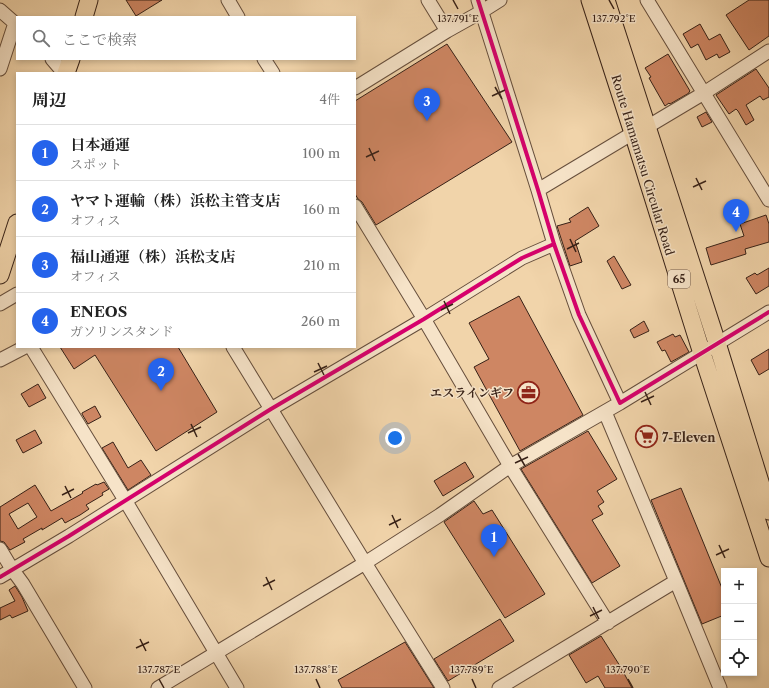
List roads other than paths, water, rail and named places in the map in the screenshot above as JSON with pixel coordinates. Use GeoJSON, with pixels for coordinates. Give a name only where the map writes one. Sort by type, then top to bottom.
{"type":"FeatureCollection","features":[{"type":"Feature","properties":{"kind":"main road"},"geometry":{"type":"LineString","coordinates":[[84,16],[89,0]]}},
{"type":"Feature","properties":{"kind":"main road","name":"Route Hamamatsu Circular Road"},"geometry":{"type":"LineString","coordinates":[[590,0],[640,130],[717,343],[769,510]]}},
{"type":"Feature","properties":{"kind":"main road","name":"Route Hamamatsu Circular Road"},"geometry":{"type":"LineString","coordinates":[[606,0],[640,130],[702,353],[769,558]]}},
{"type":"Feature","properties":{"kind":"main road"},"geometry":{"type":"LineString","coordinates":[[65,72],[71,60]]}},
{"type":"Feature","properties":{"kind":"main road"},"geometry":{"type":"LineString","coordinates":[[0,275],[16,226]]}},
{"type":"Feature","properties":{"kind":"street"},"geometry":{"type":"LineString","coordinates":[[228,0],[237,16]]}},
{"type":"Feature","properties":{"kind":"street"},"geometry":{"type":"LineString","coordinates":[[428,0],[446,31]]}},
{"type":"Feature","properties":{"kind":"street"},"geometry":{"type":"LineString","coordinates":[[356,87],[446,31],[479,6],[500,0]]}},
{"type":"Feature","properties":{"kind":"street"},"geometry":{"type":"LineString","coordinates":[[647,0],[769,200]]}},
{"type":"Feature","properties":{"kind":"street"},"geometry":{"type":"LineString","coordinates":[[479,6],[554,244],[579,315],[620,403]]}},
{"type":"Feature","properties":{"kind":"street"},"geometry":{"type":"LineString","coordinates":[[0,10],[16,24],[0,69]]}},
{"type":"Feature","properties":{"kind":"street"},"geometry":{"type":"LineString","coordinates":[[538,190],[704,93],[769,51]]}},
{"type":"Feature","properties":{"kind":"street"},"geometry":{"type":"LineString","coordinates":[[53,60],[64,72]]}},
{"type":"Feature","properties":{"kind":"street"},"geometry":{"type":"LineString","coordinates":[[265,60],[272,72]]}},
{"type":"Feature","properties":{"kind":"street"},"geometry":{"type":"LineString","coordinates":[[356,208],[424,319],[510,466],[608,623]]}},
{"type":"Feature","properties":{"kind":"street"},"geometry":{"type":"LineString","coordinates":[[0,577],[69,536],[271,409],[424,319],[522,258],[554,244]]}},
{"type":"Feature","properties":{"kind":"street"},"geometry":{"type":"LineString","coordinates":[[0,304],[16,295]]}},
{"type":"Feature","properties":{"kind":"street"},"geometry":{"type":"LineString","coordinates":[[158,688],[365,563],[440,515],[510,466],[605,412],[769,312]]}},
{"type":"Feature","properties":{"kind":"street"},"geometry":{"type":"LineString","coordinates":[[0,360],[23,348]]}},
{"type":"Feature","properties":{"kind":"street"},"geometry":{"type":"LineString","coordinates":[[32,348],[125,500],[237,688]]}},
{"type":"Feature","properties":{"kind":"street"},"geometry":{"type":"LineString","coordinates":[[234,348],[443,688]]}},
{"type":"Feature","properties":{"kind":"street"},"geometry":{"type":"LineString","coordinates":[[605,412],[720,688]]}},
{"type":"Feature","properties":{"kind":"street"},"geometry":{"type":"LineString","coordinates":[[0,549],[23,584],[85,688]]}},
{"type":"Feature","properties":{"kind":"street"},"geometry":{"type":"LineString","coordinates":[[499,688],[676,581]]}},
{"type":"Feature","properties":{"kind":"place","name":"福山通運（株）浜松支店"},"geometry":{"type":"Point","coordinates":[427,121]}},
{"type":"Feature","properties":{"kind":"place","name":"ENEOS"},"geometry":{"type":"Point","coordinates":[736,232]}},
{"type":"Feature","properties":{"kind":"place","name":"ヤマト運輸（株）浜松主管支店"},"geometry":{"type":"Point","coordinates":[161,391]}},
{"type":"Feature","properties":{"kind":"place","name":"エスラインギフ"},"geometry":{"type":"Point","coordinates":[529,392]}},
{"type":"Feature","properties":{"kind":"place","name":"7-Eleven"},"geometry":{"type":"Point","coordinates":[646,437]}},
{"type":"Feature","properties":{"kind":"place","name":"日本通運"},"geometry":{"type":"Point","coordinates":[494,557]}}]}
